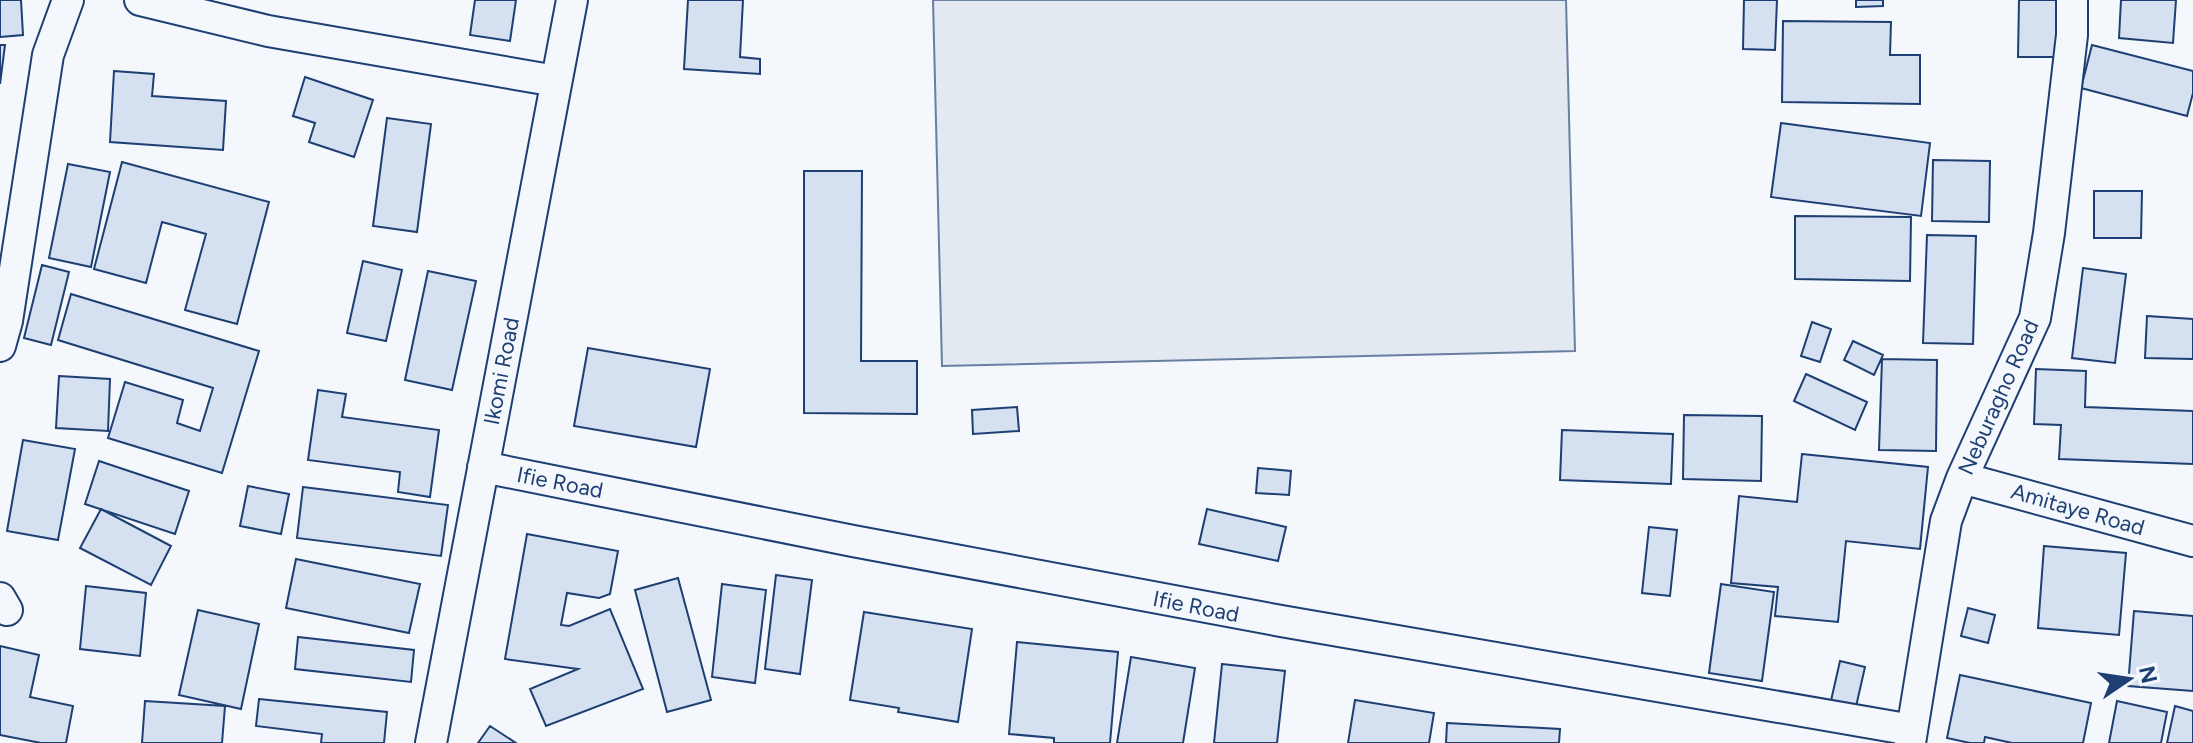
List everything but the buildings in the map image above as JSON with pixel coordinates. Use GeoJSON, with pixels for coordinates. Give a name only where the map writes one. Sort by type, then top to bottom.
{"type":"FeatureCollection","features":[{"type":"Feature","properties":{"kind":"street"},"geometry":{"type":"LineString","coordinates":[[0,346],[7,321],[48,55],[68,0]]}},
{"type":"Feature","properties":{"kind":"street"},"geometry":{"type":"LineString","coordinates":[[140,0],[268,31],[556,81]]}},
{"type":"Feature","properties":{"kind":"street","name":"Ikomi Road"},"geometry":{"type":"LineString","coordinates":[[431,743],[572,0]]}},
{"type":"Feature","properties":{"kind":"street","name":"Neburagho Road"},"geometry":{"type":"LineString","coordinates":[[1911,737],[1946,521],[1962,478],[2035,318],[2049,233],[2072,35],[2072,0]]}},
{"type":"Feature","properties":{"kind":"street","name":"Ifie Road"},"geometry":{"type":"LineString","coordinates":[[483,467],[868,544],[1911,737]]}},
{"type":"Feature","properties":{"kind":"street","name":"Amitaye Road"},"geometry":{"type":"LineString","coordinates":[[1962,478],[2193,541]]}},
{"type":"Feature","properties":{"kind":"shaded area"},"geometry":{"type":"Polygon","coordinates":[[[933,0],[1566,0],[1575,351],[942,366],[933,0]]]}}]}
